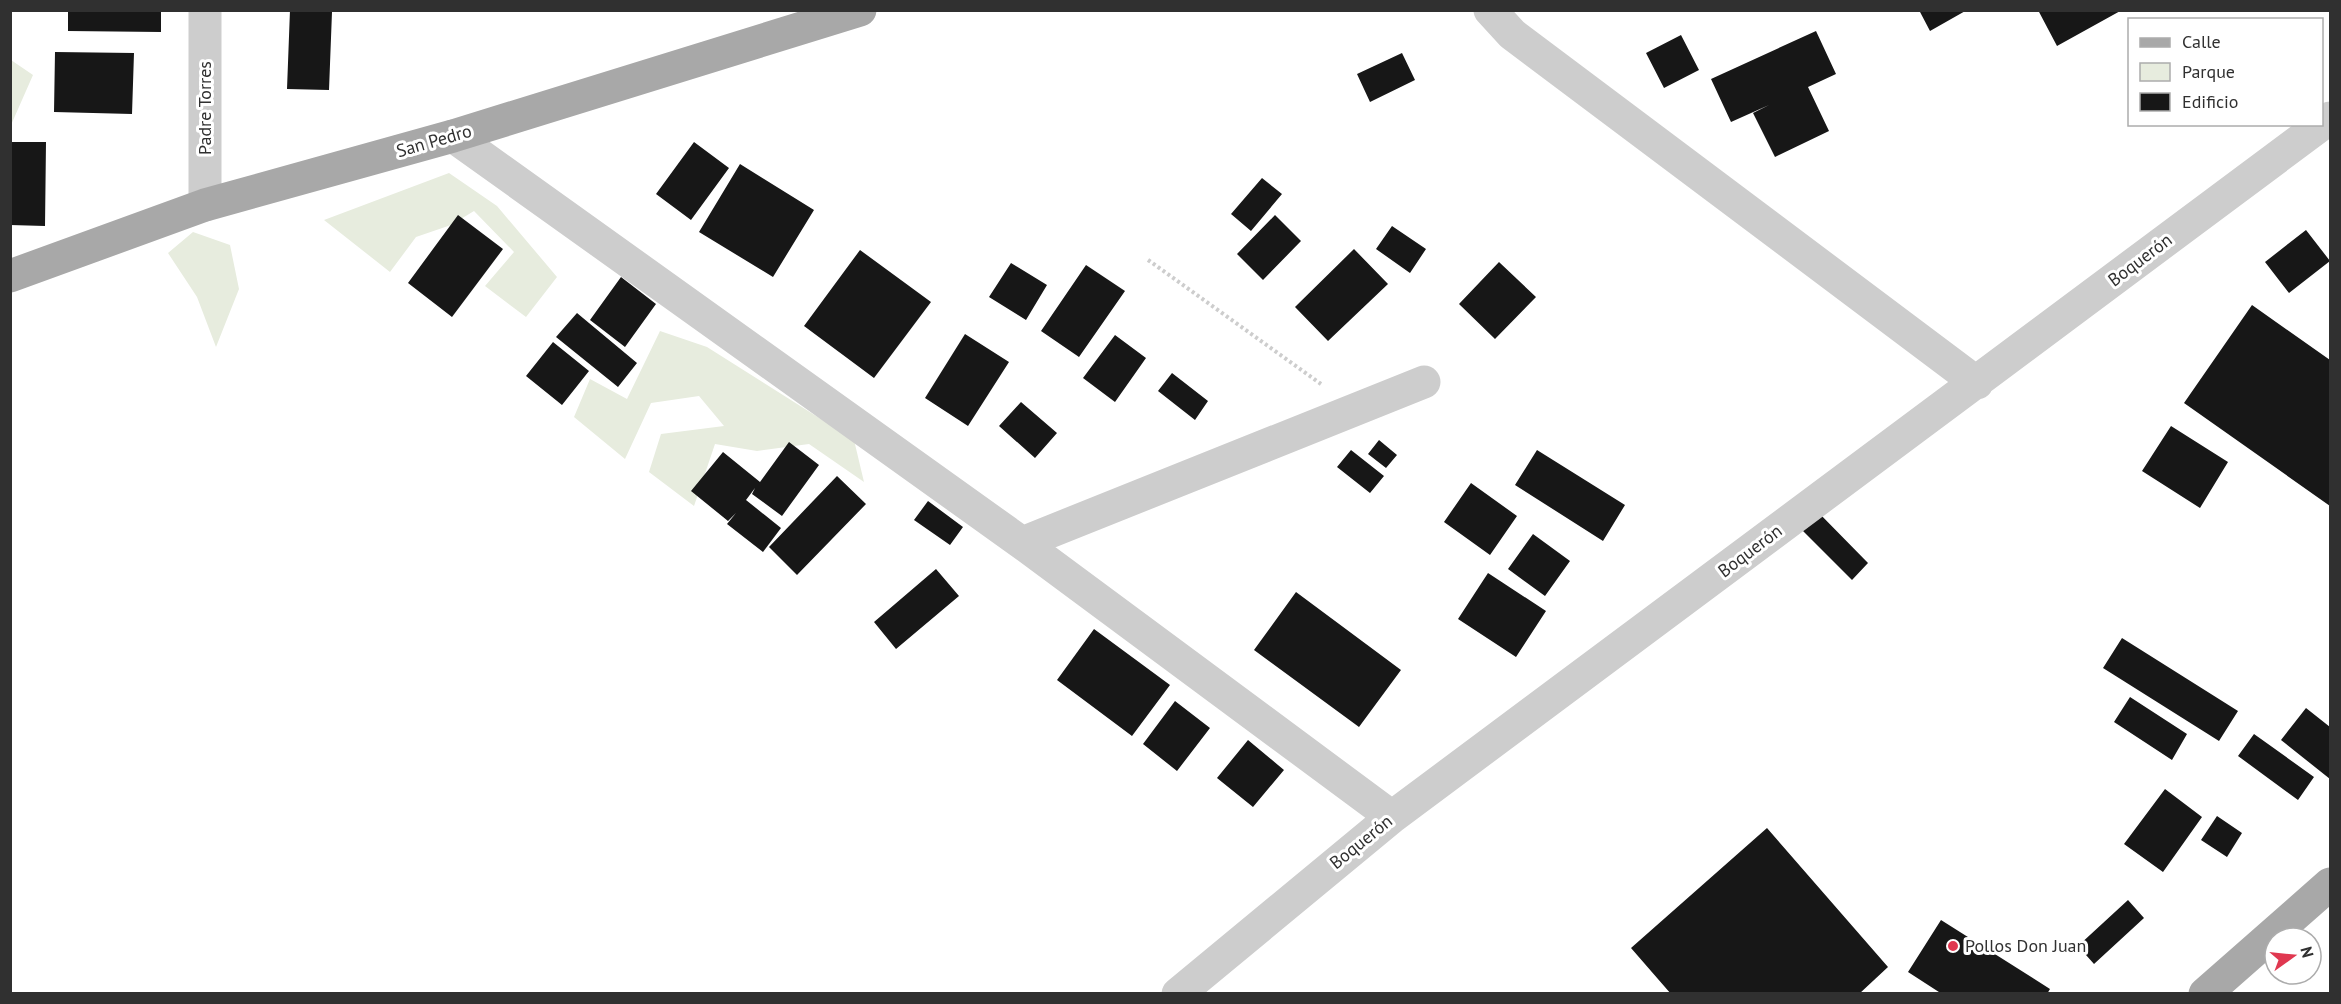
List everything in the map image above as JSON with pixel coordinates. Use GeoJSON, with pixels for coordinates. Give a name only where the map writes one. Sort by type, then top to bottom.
{"type":"FeatureCollection","features":[{"type":"Feature","properties":{"kind":"main road","name":"San Pedro"},"geometry":{"type":"LineString","coordinates":[[10,276],[205,205],[453,136],[860,10]]}},
{"type":"Feature","properties":{"kind":"main road"},"geometry":{"type":"LineString","coordinates":[[2205,993],[2331,884]]}},
{"type":"Feature","properties":{"kind":"street","name":"Padre Torres"},"geometry":{"type":"LineString","coordinates":[[205,10],[205,205]]}},
{"type":"Feature","properties":{"kind":"street"},"geometry":{"type":"LineString","coordinates":[[1490,10],[1512,34],[1977,383]]}},
{"type":"Feature","properties":{"kind":"street","name":"Boquerón"},"geometry":{"type":"LineString","coordinates":[[1178,993],[1392,817],[2320,126]]}},
{"type":"Feature","properties":{"kind":"street"},"geometry":{"type":"LineString","coordinates":[[453,136],[1022,543],[1392,817]]}},
{"type":"Feature","properties":{"kind":"street"},"geometry":{"type":"LineString","coordinates":[[1022,543],[1424,382]]}},
{"type":"Feature","properties":{"kind":"path"},"geometry":{"type":"LineString","coordinates":[[1149,260],[1356,409]]}},
{"type":"Feature","properties":{"kind":"green space"},"geometry":{"type":"Polygon","coordinates":[[[11,60],[33,75],[11,125],[11,60]]]}},
{"type":"Feature","properties":{"kind":"green space"},"geometry":{"type":"Polygon","coordinates":[[[449,173],[497,206],[557,277],[526,317],[485,286],[514,252],[474,211],[451,225],[416,237],[390,272],[324,220],[449,173]]]}},
{"type":"Feature","properties":{"kind":"green space"},"geometry":{"type":"Polygon","coordinates":[[[193,232],[230,245],[239,289],[216,347],[197,297],[168,253],[193,232]]]}},
{"type":"Feature","properties":{"kind":"green space"},"geometry":{"type":"Polygon","coordinates":[[[660,331],[707,347],[854,440],[864,482],[809,444],[757,451],[715,444],[694,506],[649,472],[661,434],[724,426],[699,396],[651,403],[625,459],[574,417],[590,379],[627,399],[660,331]]]}},
{"type":"Feature","properties":{"kind":"building"},"geometry":{"type":"Polygon","coordinates":[[[68,10],[161,10],[161,32],[68,31],[68,10]]]}},
{"type":"Feature","properties":{"kind":"building"},"geometry":{"type":"Polygon","coordinates":[[[290,10],[332,12],[329,90],[287,89],[290,10]]]}},
{"type":"Feature","properties":{"kind":"building"},"geometry":{"type":"Polygon","coordinates":[[[1919,10],[1967,10],[1930,31],[1919,10]]]}},
{"type":"Feature","properties":{"kind":"building"},"geometry":{"type":"Polygon","coordinates":[[[2038,10],[2122,10],[2057,46],[2038,10]]]}},
{"type":"Feature","properties":{"kind":"building"},"geometry":{"type":"Polygon","coordinates":[[[1816,31],[1836,74],[1808,87],[1829,131],[1775,157],[1753,113],[1769,105],[1731,122],[1711,79],[1816,31]]]}},
{"type":"Feature","properties":{"kind":"building"},"geometry":{"type":"Polygon","coordinates":[[[1681,35],[1699,70],[1664,88],[1646,53],[1681,35]]]}},
{"type":"Feature","properties":{"kind":"building"},"geometry":{"type":"Polygon","coordinates":[[[55,52],[134,53],[132,114],[54,112],[55,52]]]}},
{"type":"Feature","properties":{"kind":"building"},"geometry":{"type":"Polygon","coordinates":[[[1402,53],[1415,80],[1370,102],[1357,74],[1402,53]]]}},
{"type":"Feature","properties":{"kind":"building"},"geometry":{"type":"Polygon","coordinates":[[[10,142],[46,142],[45,226],[10,225],[10,142]]]}},
{"type":"Feature","properties":{"kind":"building"},"geometry":{"type":"Polygon","coordinates":[[[694,142],[729,168],[691,220],[656,194],[694,142]]]}},
{"type":"Feature","properties":{"kind":"building"},"geometry":{"type":"Polygon","coordinates":[[[740,164],[814,210],[773,277],[699,232],[740,164]]]}},
{"type":"Feature","properties":{"kind":"building"},"geometry":{"type":"Polygon","coordinates":[[[1262,178],[1282,194],[1251,231],[1231,214],[1262,178]]]}},
{"type":"Feature","properties":{"kind":"building"},"geometry":{"type":"Polygon","coordinates":[[[458,215],[503,249],[452,317],[408,283],[458,215]]]}},
{"type":"Feature","properties":{"kind":"building"},"geometry":{"type":"Polygon","coordinates":[[[1275,215],[1301,241],[1263,280],[1237,254],[1275,215]]]}},
{"type":"Feature","properties":{"kind":"building"},"geometry":{"type":"Polygon","coordinates":[[[1392,226],[1426,249],[1410,273],[1376,249],[1392,226]]]}},
{"type":"Feature","properties":{"kind":"building"},"geometry":{"type":"Polygon","coordinates":[[[2306,230],[2330,261],[2289,293],[2265,262],[2306,230]]]}},
{"type":"Feature","properties":{"kind":"building"},"geometry":{"type":"Polygon","coordinates":[[[1354,249],[1388,284],[1328,341],[1295,307],[1354,249]]]}},
{"type":"Feature","properties":{"kind":"building"},"geometry":{"type":"Polygon","coordinates":[[[860,250],[931,302],[874,378],[804,326],[860,250]]]}},
{"type":"Feature","properties":{"kind":"building"},"geometry":{"type":"Polygon","coordinates":[[[1499,262],[1536,297],[1495,339],[1459,304],[1499,262]]]}},
{"type":"Feature","properties":{"kind":"building"},"geometry":{"type":"Polygon","coordinates":[[[1011,263],[1047,285],[1026,320],[989,297],[1011,263]]]}},
{"type":"Feature","properties":{"kind":"building"},"geometry":{"type":"Polygon","coordinates":[[[1086,265],[1125,291],[1079,357],[1041,331],[1086,265]]]}},
{"type":"Feature","properties":{"kind":"building"},"geometry":{"type":"Polygon","coordinates":[[[621,277],[656,304],[625,347],[590,320],[621,277]]]}},
{"type":"Feature","properties":{"kind":"building"},"geometry":{"type":"Polygon","coordinates":[[[2252,305],[2330,360],[2330,506],[2184,403],[2252,305]]]}},
{"type":"Feature","properties":{"kind":"building"},"geometry":{"type":"Polygon","coordinates":[[[577,313],[637,363],[618,387],[556,337],[577,313]]]}},
{"type":"Feature","properties":{"kind":"building"},"geometry":{"type":"Polygon","coordinates":[[[965,334],[1009,362],[968,426],[925,398],[965,334]]]}},
{"type":"Feature","properties":{"kind":"building"},"geometry":{"type":"Polygon","coordinates":[[[1115,335],[1146,358],[1115,402],[1083,378],[1115,335]]]}},
{"type":"Feature","properties":{"kind":"building"},"geometry":{"type":"Polygon","coordinates":[[[553,342],[589,371],[562,405],[526,376],[553,342]]]}},
{"type":"Feature","properties":{"kind":"building"},"geometry":{"type":"Polygon","coordinates":[[[1172,373],[1208,401],[1195,420],[1158,391],[1172,373]]]}},
{"type":"Feature","properties":{"kind":"building"},"geometry":{"type":"Polygon","coordinates":[[[1021,402],[1057,433],[1035,458],[999,426],[1021,402]]]}},
{"type":"Feature","properties":{"kind":"building"},"geometry":{"type":"Polygon","coordinates":[[[2171,426],[2228,462],[2200,508],[2142,471],[2171,426]]]}},
{"type":"Feature","properties":{"kind":"building"},"geometry":{"type":"Polygon","coordinates":[[[1379,440],[1397,455],[1386,468],[1368,454],[1379,440]]]}},
{"type":"Feature","properties":{"kind":"building"},"geometry":{"type":"Polygon","coordinates":[[[789,442],[819,465],[782,516],[752,494],[755,488],[746,500],[781,528],[763,552],[727,524],[736,513],[728,521],[691,491],[723,452],[760,482],[789,442]]]}},
{"type":"Feature","properties":{"kind":"building"},"geometry":{"type":"Polygon","coordinates":[[[1351,450],[1384,476],[1370,493],[1337,467],[1351,450]]]}},
{"type":"Feature","properties":{"kind":"building"},"geometry":{"type":"Polygon","coordinates":[[[1537,450],[1625,505],[1603,541],[1515,485],[1537,450]]]}},
{"type":"Feature","properties":{"kind":"building"},"geometry":{"type":"Polygon","coordinates":[[[837,476],[866,504],[797,575],[769,547],[837,476]]]}},
{"type":"Feature","properties":{"kind":"building"},"geometry":{"type":"Polygon","coordinates":[[[1471,483],[1517,516],[1490,555],[1444,522],[1471,483]]]}},
{"type":"Feature","properties":{"kind":"building"},"geometry":{"type":"Polygon","coordinates":[[[928,501],[963,527],[950,545],[914,520],[928,501]]]}},
{"type":"Feature","properties":{"kind":"building"},"geometry":{"type":"Polygon","coordinates":[[[1814,508],[1868,563],[1852,580],[1797,525],[1814,508]]]}},
{"type":"Feature","properties":{"kind":"building"},"geometry":{"type":"Polygon","coordinates":[[[1533,534],[1570,561],[1545,596],[1508,569],[1533,534]]]}},
{"type":"Feature","properties":{"kind":"building"},"geometry":{"type":"Polygon","coordinates":[[[936,569],[959,596],[896,649],[874,622],[936,569]]]}},
{"type":"Feature","properties":{"kind":"building"},"geometry":{"type":"Polygon","coordinates":[[[1488,573],[1546,611],[1516,657],[1458,619],[1488,573]]]}},
{"type":"Feature","properties":{"kind":"building"},"geometry":{"type":"Polygon","coordinates":[[[1296,592],[1401,670],[1359,727],[1254,650],[1296,592]]]}},
{"type":"Feature","properties":{"kind":"building"},"geometry":{"type":"Polygon","coordinates":[[[1094,629],[1170,685],[1132,736],[1057,680],[1094,629]]]}},
{"type":"Feature","properties":{"kind":"building"},"geometry":{"type":"Polygon","coordinates":[[[2122,638],[2238,711],[2219,741],[2103,668],[2122,638]]]}},
{"type":"Feature","properties":{"kind":"building"},"geometry":{"type":"Polygon","coordinates":[[[2130,697],[2187,734],[2172,760],[2114,722],[2130,697]]]}},
{"type":"Feature","properties":{"kind":"building"},"geometry":{"type":"Polygon","coordinates":[[[1175,701],[1210,728],[1177,771],[1143,744],[1175,701]]]}},
{"type":"Feature","properties":{"kind":"building"},"geometry":{"type":"Polygon","coordinates":[[[2306,708],[2330,727],[2330,779],[2281,740],[2306,708]]]}},
{"type":"Feature","properties":{"kind":"building"},"geometry":{"type":"Polygon","coordinates":[[[2254,734],[2314,777],[2298,800],[2238,756],[2254,734]]]}},
{"type":"Feature","properties":{"kind":"building"},"geometry":{"type":"Polygon","coordinates":[[[1248,740],[1284,770],[1253,807],[1217,778],[1248,740]]]}},
{"type":"Feature","properties":{"kind":"building"},"geometry":{"type":"Polygon","coordinates":[[[2165,789],[2202,817],[2163,872],[2124,844],[2165,789]]]}},
{"type":"Feature","properties":{"kind":"building"},"geometry":{"type":"Polygon","coordinates":[[[2217,816],[2242,833],[2227,857],[2201,840],[2217,816]]]}},
{"type":"Feature","properties":{"kind":"building"},"geometry":{"type":"Polygon","coordinates":[[[1767,828],[1888,967],[1859,994],[1671,994],[1631,948],[1767,828]]]}},
{"type":"Feature","properties":{"kind":"building"},"geometry":{"type":"Polygon","coordinates":[[[2128,900],[2144,918],[2094,964],[2078,946],[2128,900]]]}},
{"type":"Feature","properties":{"kind":"building","name":"Pollos Don Juan"},"geometry":{"type":"Polygon","coordinates":[[[1941,920],[2050,989],[2047,994],[1942,994],[1908,972],[1941,920]]]}},
{"type":"Feature","properties":{"kind":"place","name":"Pollos Don Juan"},"geometry":{"type":"Point","coordinates":[1953,946]}}]}
